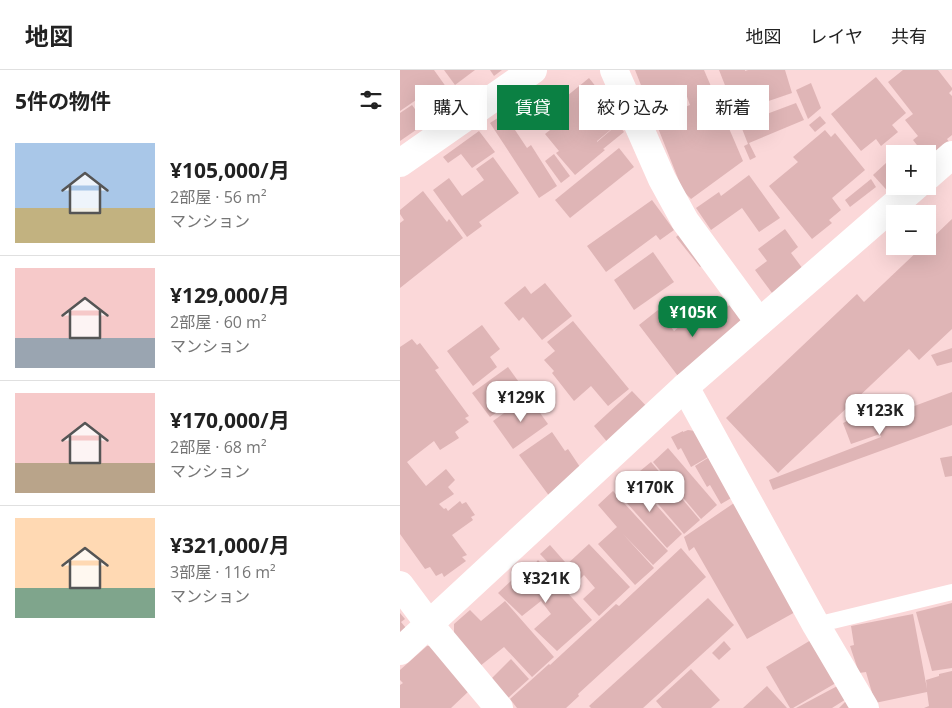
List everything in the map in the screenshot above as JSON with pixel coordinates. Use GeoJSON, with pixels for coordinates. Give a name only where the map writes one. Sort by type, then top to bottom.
{"type":"FeatureCollection","features":[{"type":"Feature","properties":{"kind":"street"},"geometry":{"type":"LineString","coordinates":[[400,163],[532,70]]}},
{"type":"Feature","properties":{"kind":"street"},"geometry":{"type":"LineString","coordinates":[[614,70],[662,179],[685,222],[759,322]]}},
{"type":"Feature","properties":{"kind":"street"},"geometry":{"type":"LineString","coordinates":[[936,169],[952,155]]}},
{"type":"Feature","properties":{"kind":"street"},"geometry":{"type":"LineString","coordinates":[[400,651],[685,387],[906,195]]}},
{"type":"Feature","properties":{"kind":"street"},"geometry":{"type":"LineString","coordinates":[[685,387],[816,625],[865,708]]}},
{"type":"Feature","properties":{"kind":"street"},"geometry":{"type":"LineString","coordinates":[[400,585],[429,624],[499,708]]}},
{"type":"Feature","properties":{"kind":"lane"},"geometry":{"type":"LineString","coordinates":[[816,625],[952,592]]}},
{"type":"Feature","properties":{"kind":"building"},"geometry":{"type":"Polygon","coordinates":[[[400,70],[434,70],[445,85],[415,85],[415,101],[400,111],[400,70]]]}},
{"type":"Feature","properties":{"kind":"building"},"geometry":{"type":"Polygon","coordinates":[[[444,70],[475,70],[455,85],[444,70]]]}},
{"type":"Feature","properties":{"kind":"building"},"geometry":{"type":"Polygon","coordinates":[[[490,70],[502,70],[494,76],[490,70]]]}},
{"type":"Feature","properties":{"kind":"building"},"geometry":{"type":"Polygon","coordinates":[[[635,70],[704,70],[710,85],[697,85],[697,130],[730,130],[743,161],[691,199],[683,191],[659,130],[687,130],[687,106],[690,105],[687,97],[687,85],[641,85],[635,70]]]}},
{"type":"Feature","properties":{"kind":"building"},"geometry":{"type":"Polygon","coordinates":[[[719,70],[785,70],[792,93],[769,101],[769,85],[725,85],[719,70]]]}},
{"type":"Feature","properties":{"kind":"building"},"geometry":{"type":"Polygon","coordinates":[[[903,70],[938,70],[952,88],[949,93],[952,96],[952,135],[947,139],[952,146],[936,159],[936,145],[917,145],[913,140],[918,136],[905,120],[913,114],[888,82],[903,70]]]}},
{"type":"Feature","properties":{"kind":"building"},"geometry":{"type":"Polygon","coordinates":[[[876,77],[906,113],[892,125],[898,132],[881,146],[876,139],[861,151],[831,114],[876,77]]]}},
{"type":"Feature","properties":{"kind":"building"},"geometry":{"type":"Polygon","coordinates":[[[589,78],[595,85],[580,85],[589,78]]]}},
{"type":"Feature","properties":{"kind":"building"},"geometry":{"type":"Polygon","coordinates":[[[811,83],[821,108],[808,119],[796,90],[811,83]]]}},
{"type":"Feature","properties":{"kind":"building"},"geometry":{"type":"Polygon","coordinates":[[[579,86],[579,130],[610,130],[597,142],[611,130],[622,130],[624,132],[575,175],[556,153],[559,151],[545,134],[550,130],[569,130],[569,94],[579,86]]]}},
{"type":"Feature","properties":{"kind":"building"},"geometry":{"type":"Polygon","coordinates":[[[796,103],[804,120],[749,143],[756,157],[750,160],[744,146],[748,144],[743,130],[769,130],[769,113],[796,103]]]}},
{"type":"Feature","properties":{"kind":"building"},"geometry":{"type":"Polygon","coordinates":[[[412,105],[415,109],[416,130],[400,141],[400,113],[412,105]]]}},
{"type":"Feature","properties":{"kind":"building"},"geometry":{"type":"Polygon","coordinates":[[[820,116],[826,123],[815,132],[809,125],[820,116]]]}},
{"type":"Feature","properties":{"kind":"building"},"geometry":{"type":"Polygon","coordinates":[[[497,118],[497,130],[515,130],[527,148],[531,145],[557,186],[539,198],[490,123],[497,118]]]}},
{"type":"Feature","properties":{"kind":"building"},"geometry":{"type":"Polygon","coordinates":[[[825,130],[831,137],[835,133],[865,170],[832,198],[841,210],[829,220],[832,223],[812,239],[769,186],[798,162],[793,157],[825,130]]]}},
{"type":"Feature","properties":{"kind":"building"},"geometry":{"type":"Polygon","coordinates":[[[479,131],[495,152],[472,168],[461,154],[448,163],[443,157],[479,131]]]}},
{"type":"Feature","properties":{"kind":"building"},"geometry":{"type":"Polygon","coordinates":[[[619,148],[634,167],[570,218],[555,200],[619,148]]]}},
{"type":"Feature","properties":{"kind":"building"},"geometry":{"type":"Polygon","coordinates":[[[554,154],[570,176],[561,183],[545,161],[554,154]]]}},
{"type":"Feature","properties":{"kind":"building"},"geometry":{"type":"Polygon","coordinates":[[[493,157],[519,193],[479,222],[482,226],[467,237],[433,190],[449,178],[462,196],[484,180],[476,169],[493,157]]]}},
{"type":"Feature","properties":{"kind":"building"},"geometry":{"type":"Polygon","coordinates":[[[886,163],[886,189],[873,175],[886,163]]]}},
{"type":"Feature","properties":{"kind":"building"},"geometry":{"type":"Polygon","coordinates":[[[749,175],[780,218],[759,232],[742,208],[711,230],[696,208],[719,192],[721,196],[749,175]]]}},
{"type":"Feature","properties":{"kind":"building"},"geometry":{"type":"Polygon","coordinates":[[[871,179],[876,187],[850,207],[845,200],[871,179]]]}},
{"type":"Feature","properties":{"kind":"building"},"geometry":{"type":"Polygon","coordinates":[[[423,191],[447,222],[449,219],[463,238],[400,288],[400,223],[404,220],[400,210],[423,191]]]}},
{"type":"Feature","properties":{"kind":"building"},"geometry":{"type":"Polygon","coordinates":[[[652,200],[674,230],[660,240],[656,235],[606,272],[587,246],[652,200]]]}},
{"type":"Feature","properties":{"kind":"building"},"geometry":{"type":"Polygon","coordinates":[[[952,219],[952,329],[919,360],[909,349],[778,473],[726,418],[857,294],[864,302],[914,255],[936,255],[936,234],[952,219]]]}},
{"type":"Feature","properties":{"kind":"building"},"geometry":{"type":"Polygon","coordinates":[[[785,229],[798,247],[791,253],[806,273],[775,297],[755,270],[767,261],[758,249],[785,229]]]}},
{"type":"Feature","properties":{"kind":"building"},"geometry":{"type":"Polygon","coordinates":[[[682,232],[706,263],[700,267],[676,237],[682,232]]]}},
{"type":"Feature","properties":{"kind":"building"},"geometry":{"type":"Polygon","coordinates":[[[653,252],[674,282],[634,310],[614,280],[653,252]]]}},
{"type":"Feature","properties":{"kind":"building"},"geometry":{"type":"Polygon","coordinates":[[[545,283],[572,316],[542,340],[523,317],[519,321],[504,303],[525,286],[531,294],[545,283]]]}},
{"type":"Feature","properties":{"kind":"building"},"geometry":{"type":"Polygon","coordinates":[[[731,304],[748,327],[681,380],[639,325],[658,310],[674,331],[685,322],[689,327],[714,307],[719,313],[731,304]]]}},
{"type":"Feature","properties":{"kind":"building"},"geometry":{"type":"Polygon","coordinates":[[[573,321],[629,389],[608,406],[591,386],[574,401],[552,373],[554,371],[544,360],[555,351],[547,342],[573,321]]]}},
{"type":"Feature","properties":{"kind":"building"},"geometry":{"type":"Polygon","coordinates":[[[482,325],[500,349],[490,357],[497,367],[473,386],[447,351],[482,325]]]}},
{"type":"Feature","properties":{"kind":"building"},"geometry":{"type":"Polygon","coordinates":[[[412,339],[417,345],[420,343],[439,368],[435,370],[469,416],[465,418],[469,422],[455,432],[459,438],[440,450],[434,441],[407,462],[426,486],[446,469],[455,480],[448,487],[454,494],[439,504],[448,511],[460,501],[462,504],[466,502],[475,515],[471,517],[473,520],[452,535],[467,555],[462,557],[466,561],[444,577],[442,573],[436,576],[430,567],[425,569],[400,534],[400,347],[412,339]]]}},
{"type":"Feature","properties":{"kind":"building"},"geometry":{"type":"Polygon","coordinates":[[[952,348],[952,362],[937,366],[931,355],[952,348]]]}},
{"type":"Feature","properties":{"kind":"building"},"geometry":{"type":"Polygon","coordinates":[[[508,367],[526,392],[490,417],[472,393],[508,367]]]}},
{"type":"Feature","properties":{"kind":"building"},"geometry":{"type":"Polygon","coordinates":[[[632,391],[651,411],[613,449],[594,426],[632,391]]]}},
{"type":"Feature","properties":{"kind":"building"},"geometry":{"type":"Polygon","coordinates":[[[952,392],[952,425],[773,490],[769,480],[881,437],[880,434],[851,444],[843,423],[870,411],[874,421],[952,392]]]}},
{"type":"Feature","properties":{"kind":"building"},"geometry":{"type":"Polygon","coordinates":[[[528,396],[548,424],[513,449],[493,421],[528,396]]]}},
{"type":"Feature","properties":{"kind":"building"},"geometry":{"type":"Polygon","coordinates":[[[688,430],[695,431],[710,456],[691,467],[681,448],[678,450],[671,437],[688,430]]]}},
{"type":"Feature","properties":{"kind":"building"},"geometry":{"type":"Polygon","coordinates":[[[552,432],[565,451],[568,449],[584,473],[550,497],[519,455],[552,432]]]}},
{"type":"Feature","properties":{"kind":"building"},"geometry":{"type":"Polygon","coordinates":[[[668,448],[717,505],[701,519],[653,462],[668,448]]]}},
{"type":"Feature","properties":{"kind":"building"},"geometry":{"type":"Polygon","coordinates":[[[711,456],[733,497],[721,504],[710,485],[707,487],[695,466],[711,456]]]}},
{"type":"Feature","properties":{"kind":"building"},"geometry":{"type":"Polygon","coordinates":[[[952,456],[952,476],[945,477],[940,458],[952,456]]]}},
{"type":"Feature","properties":{"kind":"building"},"geometry":{"type":"Polygon","coordinates":[[[651,462],[700,520],[684,534],[634,476],[651,462]]]}},
{"type":"Feature","properties":{"kind":"building"},"geometry":{"type":"Polygon","coordinates":[[[633,479],[682,534],[667,548],[618,493],[633,479]]]}},
{"type":"Feature","properties":{"kind":"building"},"geometry":{"type":"Polygon","coordinates":[[[613,491],[668,551],[653,565],[623,534],[654,568],[635,585],[598,544],[617,527],[598,505],[613,491]]]}},
{"type":"Feature","properties":{"kind":"building"},"geometry":{"type":"Polygon","coordinates":[[[737,501],[797,611],[747,639],[694,547],[689,551],[684,537],[737,501]]]}},
{"type":"Feature","properties":{"kind":"building"},"geometry":{"type":"Polygon","coordinates":[[[589,544],[630,587],[599,616],[583,599],[595,588],[584,575],[579,580],[565,566],[589,544]]]}},
{"type":"Feature","properties":{"kind":"building"},"geometry":{"type":"Polygon","coordinates":[[[550,545],[565,562],[556,571],[540,554],[550,545]]]}},
{"type":"Feature","properties":{"kind":"building"},"geometry":{"type":"Polygon","coordinates":[[[681,548],[706,577],[578,694],[579,696],[566,708],[517,708],[510,699],[616,604],[619,606],[681,548]]]}},
{"type":"Feature","properties":{"kind":"building"},"geometry":{"type":"Polygon","coordinates":[[[538,560],[592,620],[557,651],[534,629],[551,614],[541,601],[522,616],[498,593],[526,567],[530,570],[538,560]]]}},
{"type":"Feature","properties":{"kind":"building"},"geometry":{"type":"Polygon","coordinates":[[[708,598],[734,625],[643,708],[591,708],[589,706],[708,598]]]}},
{"type":"Feature","properties":{"kind":"building"},"geometry":{"type":"Polygon","coordinates":[[[505,601],[554,657],[532,677],[504,647],[480,666],[454,635],[454,624],[470,610],[481,621],[505,601]]]}},
{"type":"Feature","properties":{"kind":"building"},"geometry":{"type":"Polygon","coordinates":[[[952,603],[952,668],[932,671],[916,612],[952,603]]]}},
{"type":"Feature","properties":{"kind":"building"},"geometry":{"type":"Polygon","coordinates":[[[400,613],[405,619],[401,622],[411,634],[400,643],[400,613]]]}},
{"type":"Feature","properties":{"kind":"building"},"geometry":{"type":"Polygon","coordinates":[[[913,614],[927,689],[926,680],[952,671],[952,708],[924,708],[929,706],[927,692],[875,703],[866,672],[859,673],[850,646],[854,645],[851,626],[913,614]]]}},
{"type":"Feature","properties":{"kind":"building"},"geometry":{"type":"Polygon","coordinates":[[[816,637],[841,680],[790,708],[766,667],[816,637]]]}},
{"type":"Feature","properties":{"kind":"building"},"geometry":{"type":"Polygon","coordinates":[[[724,641],[731,649],[719,660],[712,653],[724,641]]]}},
{"type":"Feature","properties":{"kind":"building"},"geometry":{"type":"Polygon","coordinates":[[[427,646],[431,646],[470,690],[451,708],[400,708],[400,685],[403,683],[400,680],[400,670],[427,646]]]}},
{"type":"Feature","properties":{"kind":"building"},"geometry":{"type":"Polygon","coordinates":[[[511,659],[529,679],[508,698],[491,679],[511,659]]]}},
{"type":"Feature","properties":{"kind":"building"},"geometry":{"type":"Polygon","coordinates":[[[691,669],[720,700],[711,708],[662,708],[656,701],[691,669]]]}},
{"type":"Feature","properties":{"kind":"building"},"geometry":{"type":"Polygon","coordinates":[[[843,683],[851,696],[832,708],[796,708],[843,683]]]}},
{"type":"Feature","properties":{"kind":"building"},"geometry":{"type":"Polygon","coordinates":[[[767,686],[787,708],[743,708],[767,686]]]}},
{"type":"Feature","properties":{"kind":"building"},"geometry":{"type":"Polygon","coordinates":[[[846,701],[851,708],[839,708],[846,701]]]}}]}
